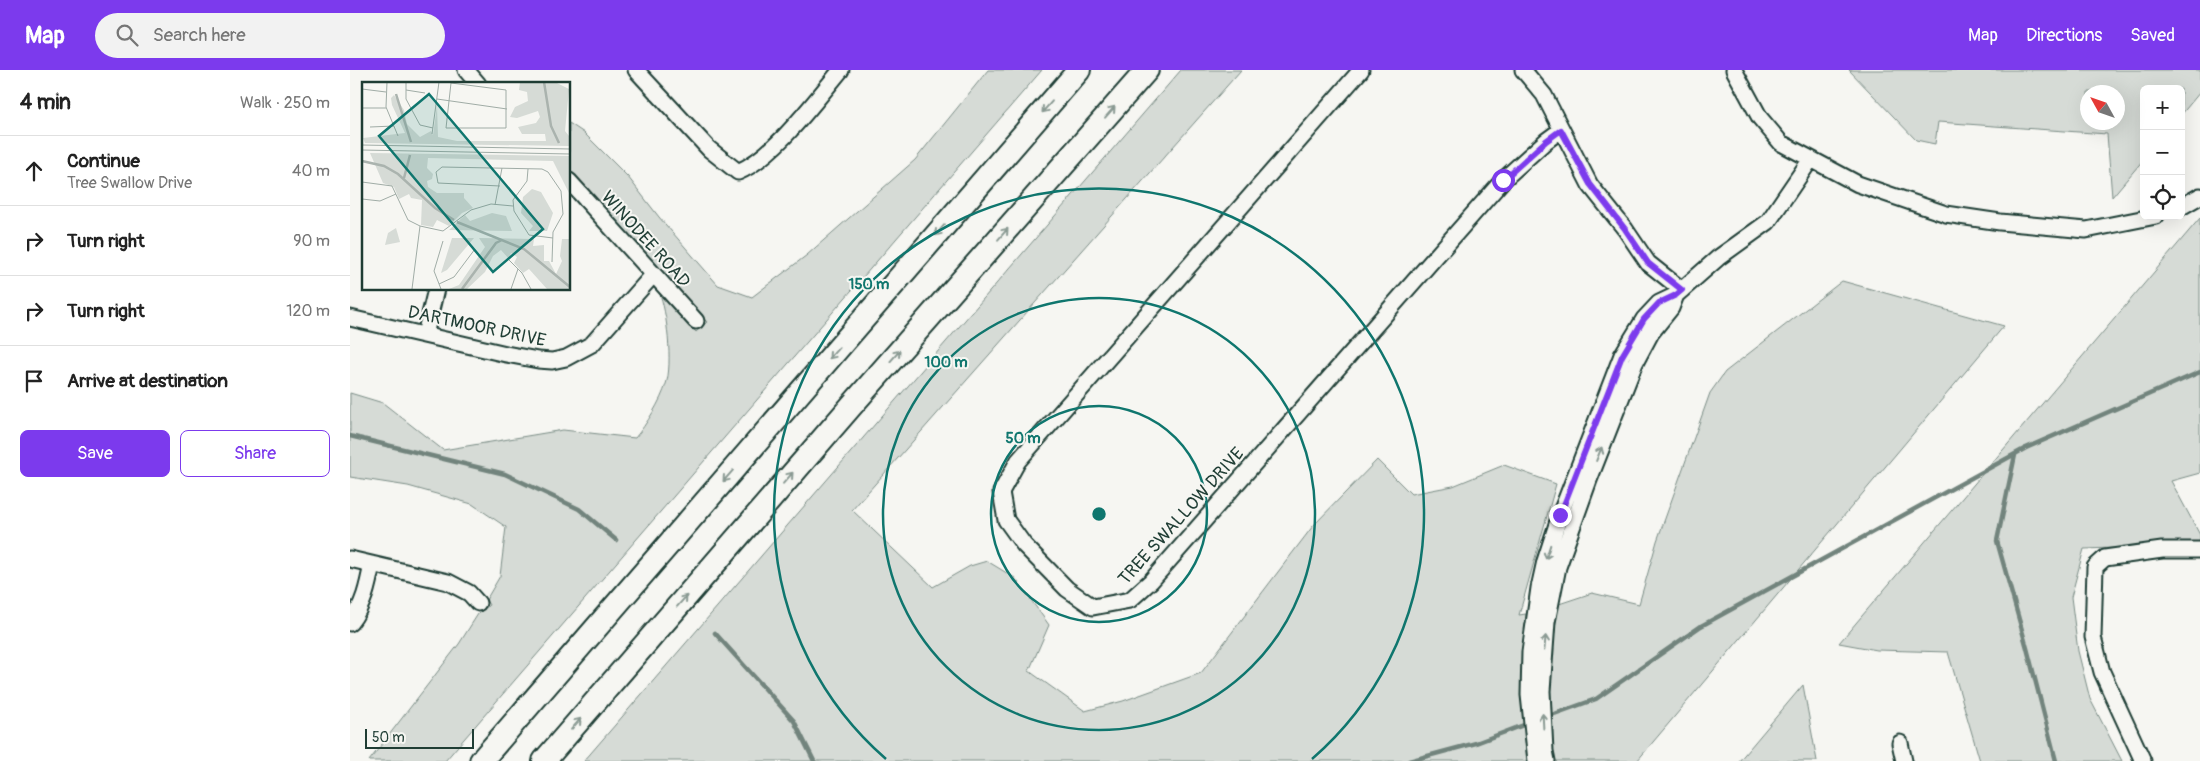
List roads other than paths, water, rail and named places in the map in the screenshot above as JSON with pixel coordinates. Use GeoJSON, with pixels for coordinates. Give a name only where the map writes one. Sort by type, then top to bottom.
{"type":"FeatureCollection","features":[{"type":"Feature","properties":{"kind":"highway"},"geometry":{"type":"LineString","coordinates":[[482,761],[1079,70]]}},
{"type":"Feature","properties":{"kind":"highway"},"geometry":{"type":"LineString","coordinates":[[544,761],[852,405],[1147,70]]}},
{"type":"Feature","properties":{"kind":"street"},"geometry":{"type":"LineString","coordinates":[[466,70],[476,82]]}},
{"type":"Feature","properties":{"kind":"street"},"geometry":{"type":"LineString","coordinates":[[636,70],[709,148],[738,172],[768,154],[841,70]]}},
{"type":"Feature","properties":{"kind":"street","name":"TREE SWALLOW DRIVE"},"geometry":{"type":"LineString","coordinates":[[1361,70],[1018,461],[1001,492],[1006,520],[1024,545],[1067,589],[1093,606],[1130,600],[1151,581],[1503,180],[1561,130]]}},
{"type":"Feature","properties":{"kind":"street"},"geometry":{"type":"LineString","coordinates":[[1524,70],[1544,95],[1590,184],[1625,229],[1648,263],[1679,292]]}},
{"type":"Feature","properties":{"kind":"street"},"geometry":{"type":"LineString","coordinates":[[1734,70],[1760,118],[1781,143],[1858,184],[1946,214],[2086,230],[2140,219]]}},
{"type":"Feature","properties":{"kind":"street"},"geometry":{"type":"LineString","coordinates":[[1540,757],[1536,693],[1558,567],[1582,477],[1618,385],[1634,363],[1651,333],[1671,308],[1679,292],[1718,258],[1768,222],[1811,159]]}},
{"type":"Feature","properties":{"kind":"street","name":"WINODEE ROAD"},"geometry":{"type":"LineString","coordinates":[[570,183],[696,321]]}},
{"type":"Feature","properties":{"kind":"street"},"geometry":{"type":"LineString","coordinates":[[2185,205],[2200,196]]}},
{"type":"Feature","properties":{"kind":"street","name":"DARTMOOR DRIVE"},"geometry":{"type":"LineString","coordinates":[[350,318],[538,360],[566,358],[592,344],[653,275]]}},
{"type":"Feature","properties":{"kind":"street"},"geometry":{"type":"LineString","coordinates":[[425,335],[436,290]]}},
{"type":"Feature","properties":{"kind":"street"},"geometry":{"type":"LineString","coordinates":[[2143,761],[2102,672],[2093,637],[2095,567],[2104,558],[2162,550],[2199,551]]}},
{"type":"Feature","properties":{"kind":"street"},"geometry":{"type":"LineString","coordinates":[[350,558],[448,582],[469,592],[478,603]]}},
{"type":"Feature","properties":{"kind":"street"},"geometry":{"type":"LineString","coordinates":[[350,623],[362,604],[368,587],[372,564]]}},
{"type":"Feature","properties":{"kind":"street"},"geometry":{"type":"LineString","coordinates":[[1900,743],[1904,761]]}},
{"type":"Feature","properties":{"kind":"waterway"},"geometry":{"type":"LineString","coordinates":[[1546,717],[1596,699],[1701,626],[2026,448],[2200,372]]}},
{"type":"Feature","properties":{"kind":"waterway"},"geometry":{"type":"LineString","coordinates":[[350,436],[505,474],[579,509],[616,540]]}},
{"type":"Feature","properties":{"kind":"waterway"},"geometry":{"type":"LineString","coordinates":[[2015,455],[1997,541],[2056,761]]}},
{"type":"Feature","properties":{"kind":"waterway"},"geometry":{"type":"LineString","coordinates":[[715,633],[794,721],[814,761]]}},
{"type":"Feature","properties":{"kind":"waterway"},"geometry":{"type":"LineString","coordinates":[[1409,761],[1476,743],[1529,723]]}}]}
